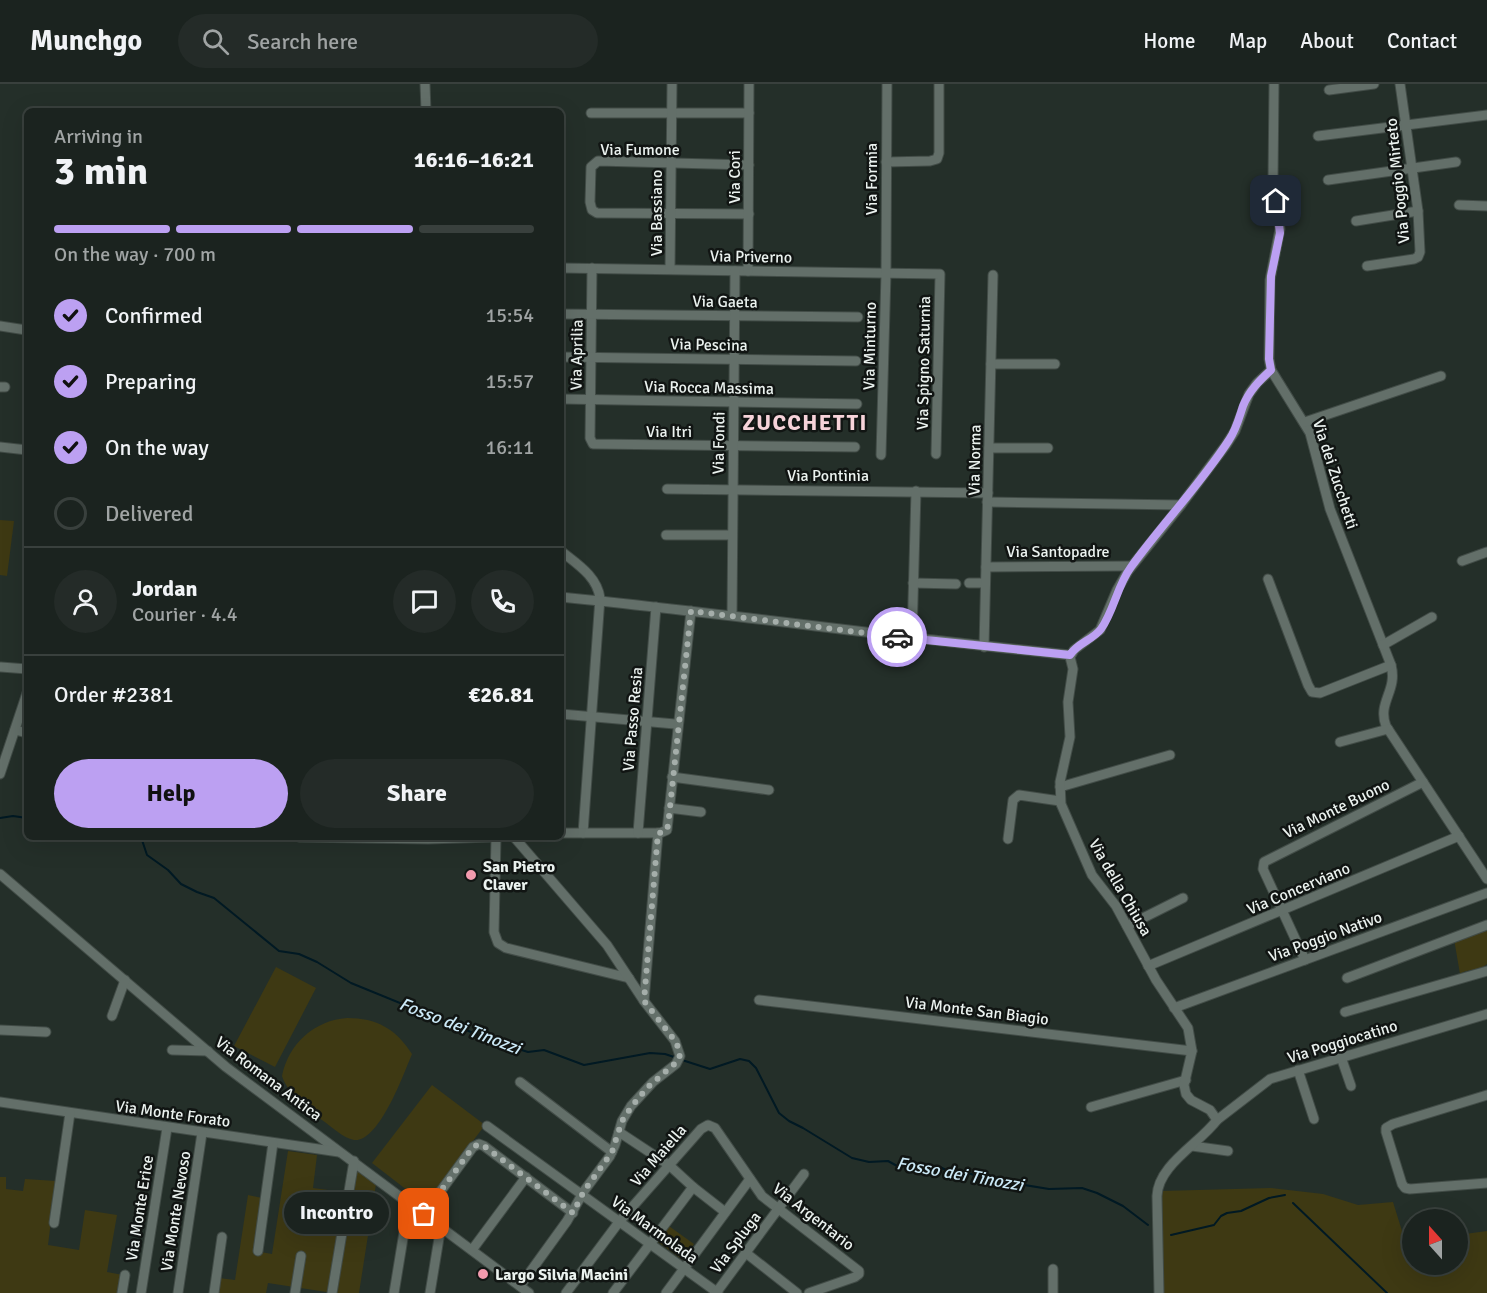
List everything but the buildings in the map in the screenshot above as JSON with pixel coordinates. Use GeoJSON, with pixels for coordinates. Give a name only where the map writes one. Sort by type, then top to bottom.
{"type":"FeatureCollection","features":[{"type":"Feature","properties":{"kind":"street"},"geometry":{"type":"LineString","coordinates":[[425,84],[426,108]]}},
{"type":"Feature","properties":{"kind":"street","name":"Via Bassiano"},"geometry":{"type":"LineString","coordinates":[[670,269],[672,84]]}},
{"type":"Feature","properties":{"kind":"street","name":"Via Cori"},"geometry":{"type":"LineString","coordinates":[[748,271],[749,84]]}},
{"type":"Feature","properties":{"kind":"street","name":"Via Formia"},"geometry":{"type":"LineString","coordinates":[[885,273],[887,84]]}},
{"type":"Feature","properties":{"kind":"street"},"geometry":{"type":"LineString","coordinates":[[886,162],[937,159],[939,153],[939,84]]}},
{"type":"Feature","properties":{"kind":"street","name":"Via dei Zucchetti"},"geometry":{"type":"LineString","coordinates":[[1274,84],[1273,180],[1280,229],[1270,280],[1269,359],[1275,381],[1305,422],[1310,433],[1330,509],[1391,664],[1393,682],[1383,712],[1388,729]]}},
{"type":"Feature","properties":{"kind":"street"},"geometry":{"type":"LineString","coordinates":[[1329,90],[1374,84]]}},
{"type":"Feature","properties":{"kind":"street","name":"Via Poggio Mirteto"},"geometry":{"type":"LineString","coordinates":[[1367,266],[1412,260],[1418,257],[1420,252],[1419,212],[1400,84]]}},
{"type":"Feature","properties":{"kind":"street"},"geometry":{"type":"LineString","coordinates":[[591,113],[749,113]]}},
{"type":"Feature","properties":{"kind":"street"},"geometry":{"type":"LineString","coordinates":[[1318,136],[1487,115]]}},
{"type":"Feature","properties":{"kind":"street","name":"Via Fumone"},"geometry":{"type":"LineString","coordinates":[[749,165],[595,162],[591,167],[590,199],[592,210],[597,213],[749,214]]}},
{"type":"Feature","properties":{"kind":"street"},"geometry":{"type":"LineString","coordinates":[[1328,180],[1456,162]]}},
{"type":"Feature","properties":{"kind":"street"},"geometry":{"type":"LineString","coordinates":[[1459,205],[1487,206]]}},
{"type":"Feature","properties":{"kind":"street"},"geometry":{"type":"LineString","coordinates":[[1356,221],[1419,212]]}},
{"type":"Feature","properties":{"kind":"street","name":"Via Priverno"},"geometry":{"type":"LineString","coordinates":[[564,268],[940,274]]}},
{"type":"Feature","properties":{"kind":"street","name":"Via Aprilia"},"geometry":{"type":"LineString","coordinates":[[592,268],[590,438],[592,443]]}},
{"type":"Feature","properties":{"kind":"street","name":"Via Fondi"},"geometry":{"type":"LineString","coordinates":[[732,615],[735,270]]}},
{"type":"Feature","properties":{"kind":"street","name":"Via Minturno"},"geometry":{"type":"LineString","coordinates":[[881,455],[885,273]]}},
{"type":"Feature","properties":{"kind":"street","name":"Via Spigno Saturnia"},"geometry":{"type":"LineString","coordinates":[[936,453],[940,274]]}},
{"type":"Feature","properties":{"kind":"street","name":"Via Norma"},"geometry":{"type":"LineString","coordinates":[[984,647],[993,275]]}},
{"type":"Feature","properties":{"kind":"street","name":"Via Gaeta"},"geometry":{"type":"LineString","coordinates":[[564,314],[858,317]]}},
{"type":"Feature","properties":{"kind":"street"},"geometry":{"type":"LineString","coordinates":[[0,326],[24,330]]}},
{"type":"Feature","properties":{"kind":"street","name":"Via Pescina"},"geometry":{"type":"LineString","coordinates":[[564,357],[856,361]]}},
{"type":"Feature","properties":{"kind":"street"},"geometry":{"type":"LineString","coordinates":[[991,364],[1055,364]]}},
{"type":"Feature","properties":{"kind":"street"},"geometry":{"type":"LineString","coordinates":[[564,597],[1070,655],[1102,627],[1119,585],[1131,566],[1181,505],[1232,436],[1251,390],[1271,370]]}},
{"type":"Feature","properties":{"kind":"street"},"geometry":{"type":"LineString","coordinates":[[1305,422],[1441,376]]}},
{"type":"Feature","properties":{"kind":"street","name":"Via Rocca Massima"},"geometry":{"type":"LineString","coordinates":[[564,399],[856,404]]}},
{"type":"Feature","properties":{"kind":"street","name":"Via Itri"},"geometry":{"type":"LineString","coordinates":[[592,443],[597,445],[855,447]]}},
{"type":"Feature","properties":{"kind":"street"},"geometry":{"type":"LineString","coordinates":[[0,447],[24,450]]}},
{"type":"Feature","properties":{"kind":"street"},"geometry":{"type":"LineString","coordinates":[[989,448],[1048,448]]}},
{"type":"Feature","properties":{"kind":"street","name":"Via Pontinia"},"geometry":{"type":"LineString","coordinates":[[667,489],[916,491],[988,497],[1181,505]]}},
{"type":"Feature","properties":{"kind":"street"},"geometry":{"type":"LineString","coordinates":[[912,638],[916,491]]}},
{"type":"Feature","properties":{"kind":"street"},"geometry":{"type":"LineString","coordinates":[[666,535],[732,535]]}},
{"type":"Feature","properties":{"kind":"street"},"geometry":{"type":"LineString","coordinates":[[1462,561],[1487,552]]}},
{"type":"Feature","properties":{"kind":"street"},"geometry":{"type":"LineString","coordinates":[[564,554],[593,578],[600,601],[584,833]]}},
{"type":"Feature","properties":{"kind":"street","name":"Via Santopadre"},"geometry":{"type":"LineString","coordinates":[[986,567],[1131,566]]}},
{"type":"Feature","properties":{"kind":"street"},"geometry":{"type":"LineString","coordinates":[[1268,579],[1308,687],[1312,692],[1320,693],[1391,664]]}},
{"type":"Feature","properties":{"kind":"street"},"geometry":{"type":"LineString","coordinates":[[913,583],[956,584]]}},
{"type":"Feature","properties":{"kind":"street"},"geometry":{"type":"LineString","coordinates":[[969,583],[985,583]]}},
{"type":"Feature","properties":{"kind":"street","name":"Via Passo Resia"},"geometry":{"type":"LineString","coordinates":[[638,833],[656,607]]}},
{"type":"Feature","properties":{"kind":"street"},"geometry":{"type":"LineString","coordinates":[[644,1001],[661,833],[668,826],[691,611]]}},
{"type":"Feature","properties":{"kind":"street"},"geometry":{"type":"LineString","coordinates":[[1383,645],[1432,617]]}},
{"type":"Feature","properties":{"kind":"street","name":"Via della Chiusa"},"geometry":{"type":"LineString","coordinates":[[1070,655],[1073,669],[1068,702],[1070,741],[1060,787],[1060,801],[1092,875],[1114,903],[1148,966],[1188,1028],[1192,1051],[1186,1080]]}},
{"type":"Feature","properties":{"kind":"street"},"geometry":{"type":"LineString","coordinates":[[1,667],[24,669]]}},
{"type":"Feature","properties":{"kind":"street"},"geometry":{"type":"LineString","coordinates":[[0,774],[24,702]]}},
{"type":"Feature","properties":{"kind":"street"},"geometry":{"type":"LineString","coordinates":[[564,714],[675,724]]}},
{"type":"Feature","properties":{"kind":"street"},"geometry":{"type":"LineString","coordinates":[[1340,742],[1388,729],[1487,879]]}},
{"type":"Feature","properties":{"kind":"street"},"geometry":{"type":"LineString","coordinates":[[15,730],[24,732]]}},
{"type":"Feature","properties":{"kind":"street"},"geometry":{"type":"LineString","coordinates":[[1060,787],[1170,755]]}},
{"type":"Feature","properties":{"kind":"street"},"geometry":{"type":"LineString","coordinates":[[672,777],[770,790]]}},
{"type":"Feature","properties":{"kind":"street","name":"Via Monte Buono"},"geometry":{"type":"LineString","coordinates":[[1283,911],[1263,869],[1263,863],[1267,858],[1423,782]]}},
{"type":"Feature","properties":{"kind":"street"},"geometry":{"type":"LineString","coordinates":[[1008,840],[1014,797],[1019,795],[1060,801]]}},
{"type":"Feature","properties":{"kind":"street"},"geometry":{"type":"LineString","coordinates":[[669,808],[701,812]]}},
{"type":"Feature","properties":{"kind":"street"},"geometry":{"type":"LineString","coordinates":[[564,833],[661,833]]}},
{"type":"Feature","properties":{"kind":"street","name":"Via Concerviano"},"geometry":{"type":"LineString","coordinates":[[1148,966],[1459,836]]}},
{"type":"Feature","properties":{"kind":"street"},"geometry":{"type":"LineString","coordinates":[[494,840],[494,932],[498,943],[506,948],[629,978]]}},
{"type":"Feature","properties":{"kind":"street"},"geometry":{"type":"LineString","coordinates":[[517,840],[602,938],[644,1001],[676,1042],[679,1058],[636,1100],[622,1121],[612,1152],[582,1194],[573,1213],[520,1286]]}},
{"type":"Feature","properties":{"kind":"street","name":"Via Romana Antica"},"geometry":{"type":"LineString","coordinates":[[0,874],[234,1073],[529,1293]]}},
{"type":"Feature","properties":{"kind":"street","name":"Via Poggio Nativo"},"geometry":{"type":"LineString","coordinates":[[1174,1008],[1487,893]]}},
{"type":"Feature","properties":{"kind":"street"},"geometry":{"type":"LineString","coordinates":[[1127,926],[1183,898]]}},
{"type":"Feature","properties":{"kind":"street"},"geometry":{"type":"LineString","coordinates":[[1283,911],[1305,960]]}},
{"type":"Feature","properties":{"kind":"street"},"geometry":{"type":"LineString","coordinates":[[1347,978],[1487,925]]}},
{"type":"Feature","properties":{"kind":"street"},"geometry":{"type":"LineString","coordinates":[[1345,1012],[1487,971]]}},
{"type":"Feature","properties":{"kind":"street"},"geometry":{"type":"LineString","coordinates":[[112,1016],[125,980]]}},
{"type":"Feature","properties":{"kind":"street","name":"Via Monte San Biagio"},"geometry":{"type":"LineString","coordinates":[[759,1000],[1192,1051]]}},
{"type":"Feature","properties":{"kind":"street","name":"Via Poggiocatino"},"geometry":{"type":"LineString","coordinates":[[1217,1120],[1264,1082],[1487,1014]]}},
{"type":"Feature","properties":{"kind":"street"},"geometry":{"type":"LineString","coordinates":[[0,1030],[45,1032]]}},
{"type":"Feature","properties":{"kind":"street"},"geometry":{"type":"LineString","coordinates":[[172,1050],[208,1051]]}},
{"type":"Feature","properties":{"kind":"street"},"geometry":{"type":"LineString","coordinates":[[1341,1057],[1351,1086]]}},
{"type":"Feature","properties":{"kind":"street"},"geometry":{"type":"LineString","coordinates":[[1298,1070],[1314,1119]]}},
{"type":"Feature","properties":{"kind":"street"},"geometry":{"type":"LineString","coordinates":[[1091,1107],[1186,1080],[1184,1089],[1188,1097],[1210,1110],[1217,1120],[1167,1169],[1158,1184],[1159,1293]]}},
{"type":"Feature","properties":{"kind":"street"},"geometry":{"type":"LineString","coordinates":[[520,1082],[612,1152]]}},
{"type":"Feature","properties":{"kind":"street"},"geometry":{"type":"LineString","coordinates":[[1487,1095],[1386,1128],[1401,1184],[1405,1188],[1410,1190],[1487,1183]]}},
{"type":"Feature","properties":{"kind":"street","name":"Via Monte Forato"},"geometry":{"type":"LineString","coordinates":[[0,1102],[342,1153]]}},
{"type":"Feature","properties":{"kind":"street"},"geometry":{"type":"LineString","coordinates":[[54,1222],[70,1113]]}},
{"type":"Feature","properties":{"kind":"street","name":"Via Maiella"},"geometry":{"type":"LineString","coordinates":[[566,1293],[619,1222],[701,1129],[708,1125]]}},
{"type":"Feature","properties":{"kind":"street","name":"Via Argentario"},"geometry":{"type":"LineString","coordinates":[[708,1125],[715,1128],[762,1196],[859,1272],[855,1277],[809,1293]]}},
{"type":"Feature","properties":{"kind":"street","name":"Via Marmolada"},"geometry":{"type":"LineString","coordinates":[[487,1126],[717,1293]]}},
{"type":"Feature","properties":{"kind":"street","name":"Via Monte Erice"},"geometry":{"type":"LineString","coordinates":[[141,1293],[167,1128]]}},
{"type":"Feature","properties":{"kind":"street"},"geometry":{"type":"LineString","coordinates":[[619,1132],[669,1165],[725,1212]]}},
{"type":"Feature","properties":{"kind":"street","name":"Via Monte Nevoso"},"geometry":{"type":"LineString","coordinates":[[178,1293],[202,1133]]}},
{"type":"Feature","properties":{"kind":"street"},"geometry":{"type":"LineString","coordinates":[[258,1251],[273,1143]]}},
{"type":"Feature","properties":{"kind":"street"},"geometry":{"type":"LineString","coordinates":[[424,1214],[477,1145],[484,1146],[573,1213]]}},
{"type":"Feature","properties":{"kind":"street"},"geometry":{"type":"LineString","coordinates":[[1192,1146],[1228,1151]]}},
{"type":"Feature","properties":{"kind":"street"},"geometry":{"type":"LineString","coordinates":[[332,1293],[354,1161]]}},
{"type":"Feature","properties":{"kind":"street","name":"Via Spluga"},"geometry":{"type":"LineString","coordinates":[[717,1293],[804,1174]]}},
{"type":"Feature","properties":{"kind":"street"},"geometry":{"type":"LineString","coordinates":[[472,1250],[526,1177]]}},
{"type":"Feature","properties":{"kind":"street"},"geometry":{"type":"LineString","coordinates":[[666,1293],[750,1179]]}},
{"type":"Feature","properties":{"kind":"street"},"geometry":{"type":"LineString","coordinates":[[613,1293],[693,1187]]}},
{"type":"Feature","properties":{"kind":"street"},"geometry":{"type":"LineString","coordinates":[[394,1293],[409,1202]]}},
{"type":"Feature","properties":{"kind":"street"},"geometry":{"type":"LineString","coordinates":[[430,1293],[441,1227]]}},
{"type":"Feature","properties":{"kind":"street"},"geometry":{"type":"LineString","coordinates":[[214,1293],[222,1237]]}},
{"type":"Feature","properties":{"kind":"street"},"geometry":{"type":"LineString","coordinates":[[746,1253],[797,1293]]}},
{"type":"Feature","properties":{"kind":"street"},"geometry":{"type":"LineString","coordinates":[[295,1293],[301,1256]]}},
{"type":"Feature","properties":{"kind":"street"},"geometry":{"type":"LineString","coordinates":[[1053,1269],[1053,1293]]}},
{"type":"Feature","properties":{"kind":"street"},"geometry":{"type":"LineString","coordinates":[[122,1293],[125,1275]]}},
{"type":"Feature","properties":{"kind":"shaded area"},"geometry":{"type":"Polygon","coordinates":[[[0,520],[14,521],[7,576],[0,575],[0,520]]]}},
{"type":"Feature","properties":{"kind":"shaded area"},"geometry":{"type":"Polygon","coordinates":[[[1487,927],[1487,964],[1460,974],[1454,939],[1487,927]]]}},
{"type":"Feature","properties":{"kind":"shaded area"},"geometry":{"type":"Polygon","coordinates":[[[276,967],[316,988],[275,1067],[234,1046],[276,967]]]}},
{"type":"Feature","properties":{"kind":"shaded area"},"geometry":{"type":"Polygon","coordinates":[[[347,1018],[368,1020],[385,1027],[406,1045],[412,1054],[397,1090],[381,1119],[363,1138],[354,1140],[341,1134],[305,1106],[288,1088],[282,1076],[290,1054],[305,1036],[324,1023],[347,1018]]]}},
{"type":"Feature","properties":{"kind":"shaded area"},"geometry":{"type":"Polygon","coordinates":[[[432,1085],[485,1125],[425,1204],[372,1163],[432,1085]]]}},
{"type":"Feature","properties":{"kind":"shaded area"},"geometry":{"type":"Polygon","coordinates":[[[288,1151],[317,1155],[313,1188],[351,1193],[355,1167],[376,1184],[359,1293],[333,1293],[268,1283],[266,1293],[217,1293],[219,1278],[235,1280],[248,1195],[262,1198],[255,1251],[272,1254],[288,1151]]]}},
{"type":"Feature","properties":{"kind":"shaded area"},"geometry":{"type":"Polygon","coordinates":[[[0,1177],[6,1177],[6,1189],[23,1191],[25,1179],[56,1181],[48,1245],[79,1250],[85,1210],[117,1215],[107,1272],[123,1275],[120,1293],[0,1293],[0,1177]]]}},
{"type":"Feature","properties":{"kind":"shaded area"},"geometry":{"type":"Polygon","coordinates":[[[1271,1188],[1323,1194],[1358,1205],[1393,1202],[1402,1231],[1402,1275],[1468,1275],[1468,1234],[1487,1231],[1487,1293],[1163,1293],[1161,1191],[1271,1188]]]}},
{"type":"Feature","properties":{"kind":"shaded area"},"geometry":{"type":"Polygon","coordinates":[[[666,1224],[694,1244],[683,1260],[655,1240],[666,1224]]]}},
{"type":"Feature","properties":{"kind":"waterway","name":"Fosso dei Tinozzi"},"geometry":{"type":"LineString","coordinates":[[0,818],[24,818]]}},
{"type":"Feature","properties":{"kind":"waterway","name":"Fosso dei Tinozzi"},"geometry":{"type":"LineString","coordinates":[[126,840],[142,840]]}},
{"type":"Feature","properties":{"kind":"waterway","name":"Fosso dei Tinozzi"},"geometry":{"type":"LineString","coordinates":[[142,840],[147,855],[168,870],[181,884],[214,898],[279,951],[299,954],[351,983],[493,1041],[528,1052],[544,1050],[584,1065],[650,1053],[677,1058]]}},
{"type":"Feature","properties":{"kind":"waterway","name":"Fosso dei Tinozzi"},"geometry":{"type":"LineString","coordinates":[[682,1060],[710,1069],[740,1059],[749,1061],[756,1068],[779,1113],[852,1158],[869,1162],[888,1161],[899,1167],[909,1165],[920,1169],[940,1167],[954,1174],[963,1171],[982,1178],[1049,1189],[1082,1188],[1123,1206],[1148,1225]]}},
{"type":"Feature","properties":{"kind":"waterway","name":"Fosso dei Tinozzi"},"geometry":{"type":"LineString","coordinates":[[1171,1235],[1214,1225],[1221,1216],[1227,1213],[1241,1211],[1269,1198],[1285,1195]]}},
{"type":"Feature","properties":{"kind":"waterway","name":"Fosso dei Tinozzi"},"geometry":{"type":"LineString","coordinates":[[1293,1203],[1387,1293]]}},
{"type":"Feature","properties":{"kind":"way so far"},"geometry":{"type":"LineString","coordinates":[[424,1214],[473,1147],[479,1144],[573,1213],[584,1191],[612,1152],[622,1121],[638,1097],[675,1065],[680,1057],[676,1042],[644,1001],[658,833],[665,832],[668,826],[691,611],[897,637]]}},
{"type":"Feature","properties":{"kind":"place","name":"San Pietro Claver"},"geometry":{"type":"Point","coordinates":[471,875]}},
{"type":"Feature","properties":{"kind":"place","name":"Incontro"},"geometry":{"type":"Point","coordinates":[424,1214]}},
{"type":"Feature","properties":{"kind":"place","name":"Largo Silvia Macini"},"geometry":{"type":"Point","coordinates":[483,1274]}},
{"type":"Feature","properties":{"kind":"district","name":"ZUCCHETTI"},"geometry":{"type":"Point","coordinates":[805,422]}},
{"type":"Feature","properties":{"kind":"route"},"geometry":{"type":"LineString","coordinates":[[897,637],[1070,655],[1100,630],[1119,585],[1128,571],[1232,436],[1249,394],[1271,370],[1269,359],[1270,280],[1280,229],[1276,201]]}}]}
